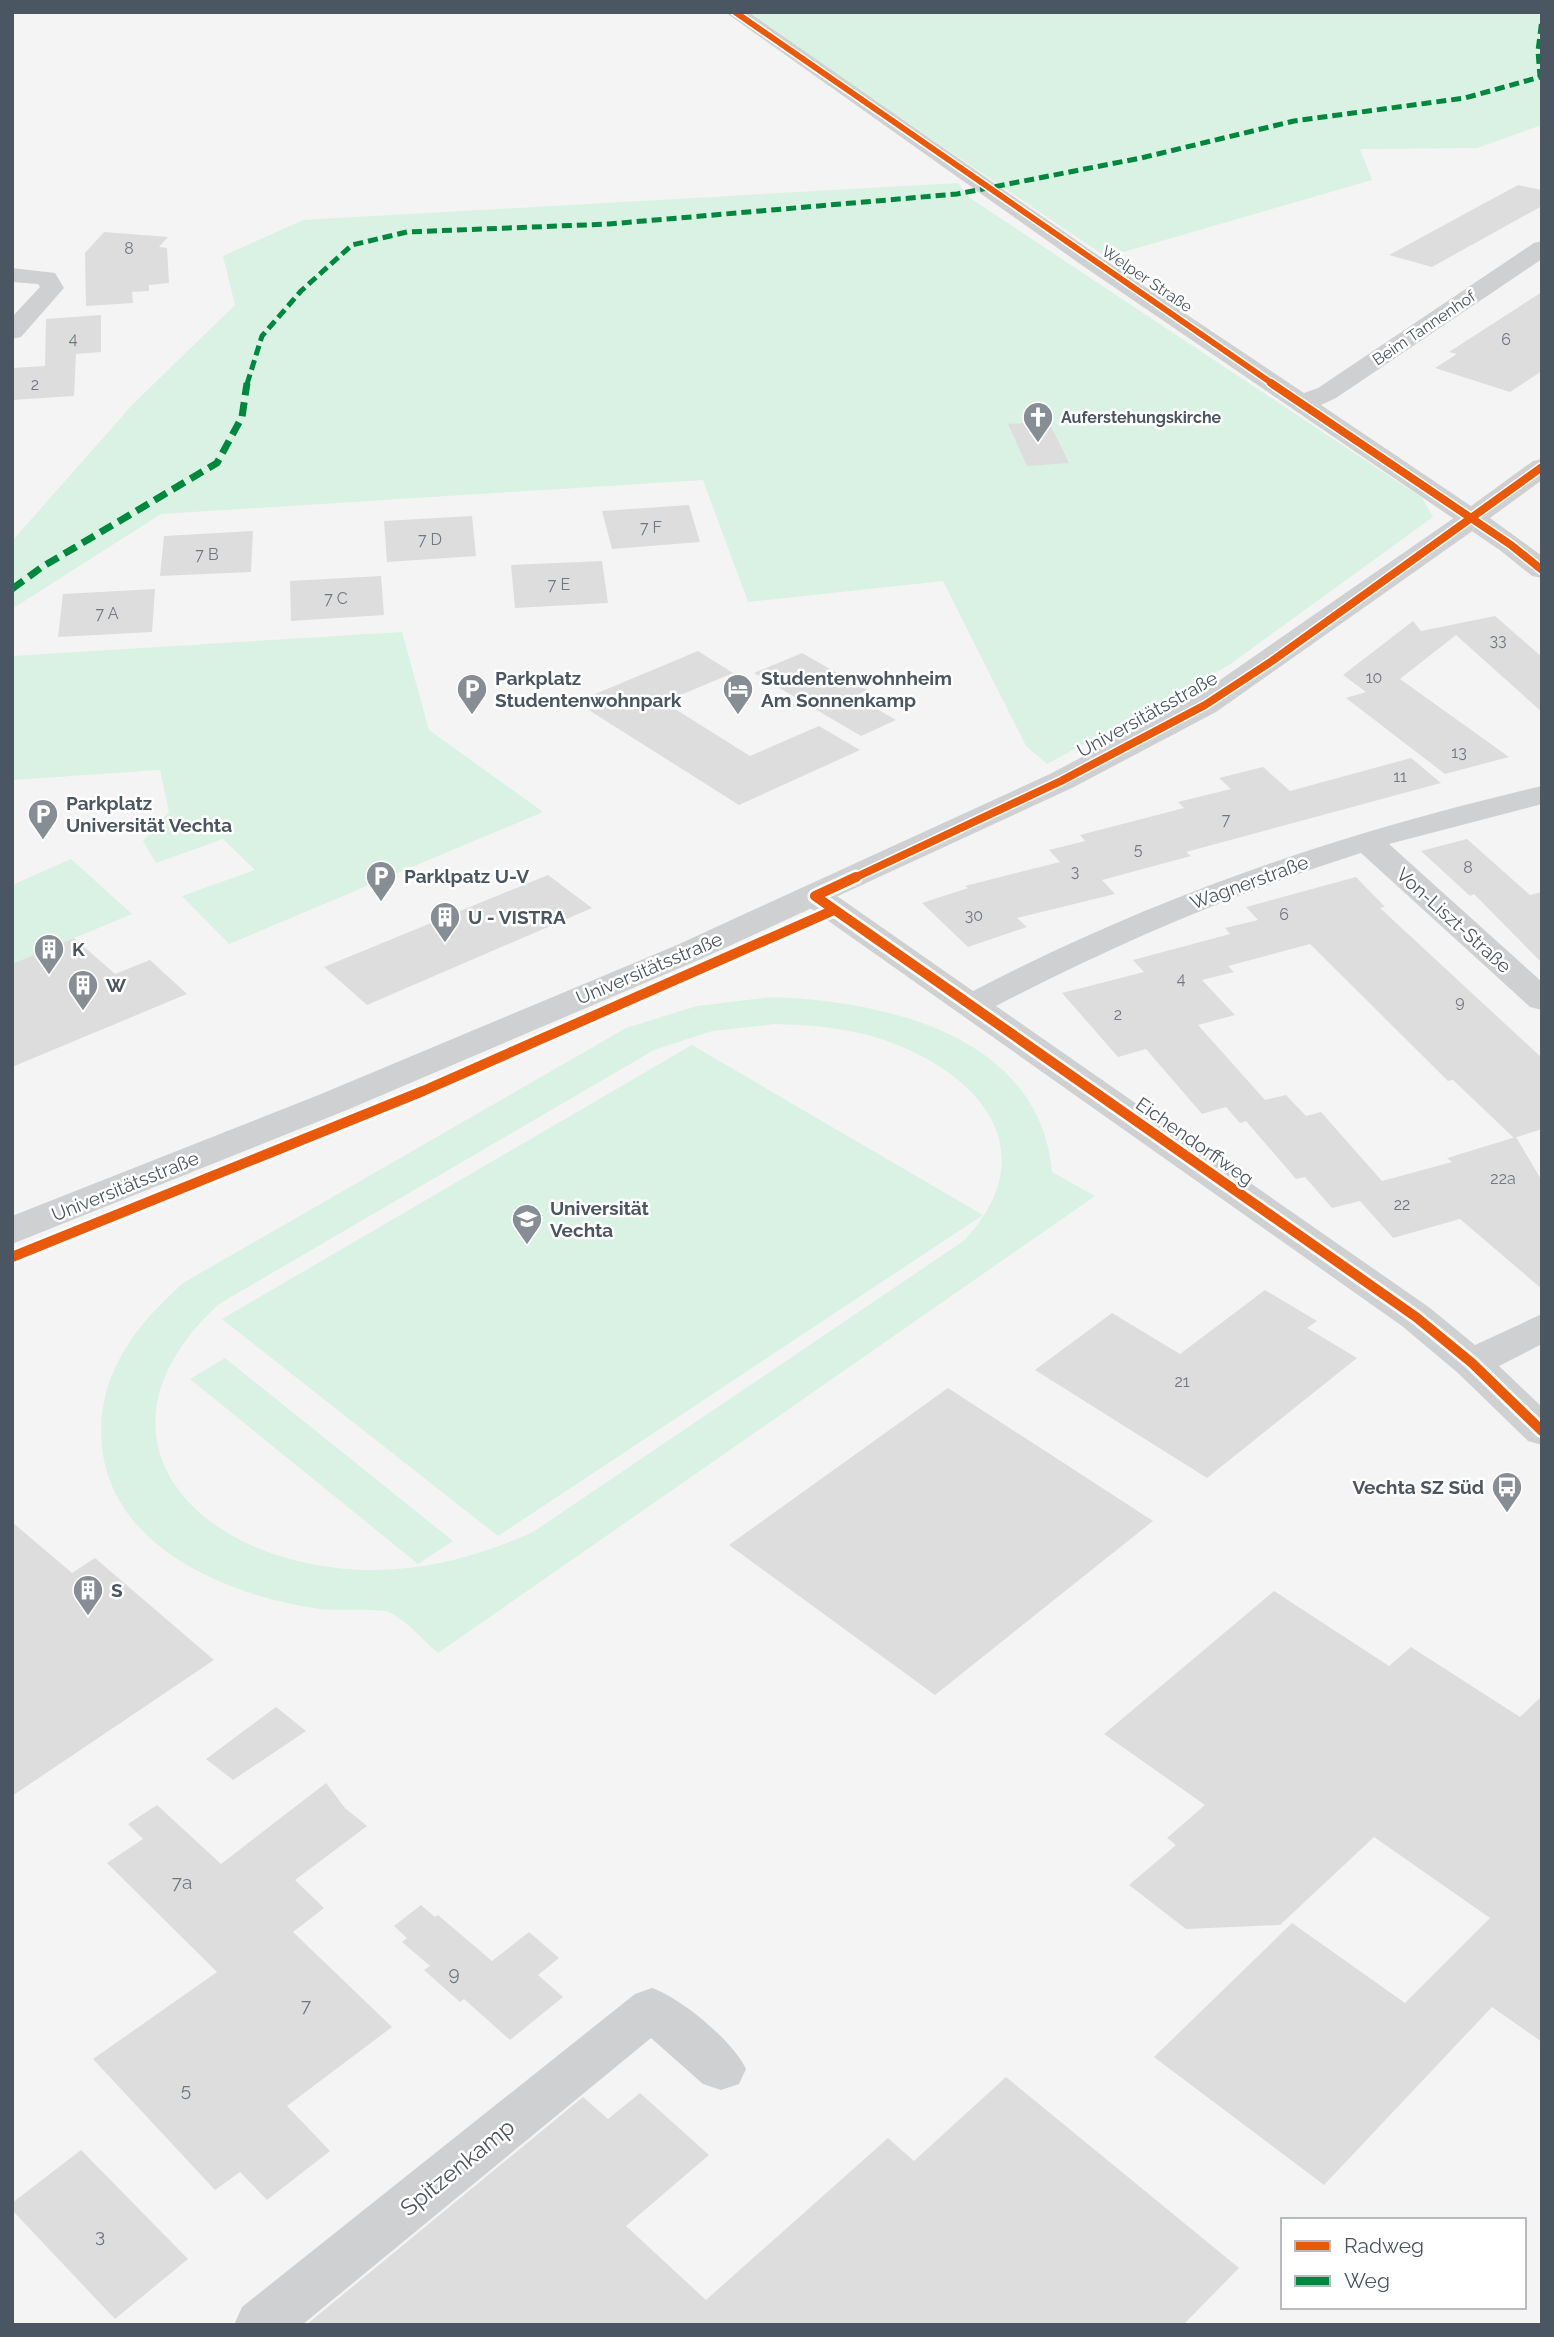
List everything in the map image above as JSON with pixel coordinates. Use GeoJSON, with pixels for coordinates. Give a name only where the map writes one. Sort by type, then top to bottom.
{"type":"FeatureCollection","features":[{"type":"Feature","properties":{"kind":"street","name":"Welper Straße"},"geometry":{"type":"LineString","coordinates":[[735,12],[1081,254],[1511,545],[1542,570]]}},
{"type":"Feature","properties":{"kind":"street","name":"Beim Tannenhof"},"geometry":{"type":"LineString","coordinates":[[1303,403],[1327,393],[1542,248]]}},
{"type":"Feature","properties":{"kind":"street"},"geometry":{"type":"LineString","coordinates":[[12,275],[47,278],[52,288],[12,332]]}},
{"type":"Feature","properties":{"kind":"street"},"geometry":{"type":"LineString","coordinates":[[1471,519],[1542,467]]}},
{"type":"Feature","properties":{"kind":"street","name":"Universitätsstraße"},"geometry":{"type":"LineString","coordinates":[[12,1231],[334,1102],[815,896],[1061,781],[1205,705],[1471,519]]}},
{"type":"Feature","properties":{"kind":"street","name":"Wagnerstraße"},"geometry":{"type":"LineString","coordinates":[[970,1006],[1144,922],[1255,878],[1439,818],[1542,795]]}},
{"type":"Feature","properties":{"kind":"street","name":"Von-Liszt-Straße"},"geometry":{"type":"LineString","coordinates":[[1366,840],[1542,1000]]}},
{"type":"Feature","properties":{"kind":"street","name":"Eichendorffweg"},"geometry":{"type":"LineString","coordinates":[[815,896],[1416,1317],[1472,1363],[1542,1431]]}},
{"type":"Feature","properties":{"kind":"street"},"geometry":{"type":"LineString","coordinates":[[1472,1363],[1542,1327]]}},
{"type":"Feature","properties":{"kind":"street","name":"Spitzenkamp"},"geometry":{"type":"LineString","coordinates":[[261,2325],[653,2009],[721,2069]]}},
{"type":"Feature","properties":{"kind":"green space"},"geometry":{"type":"Polygon","coordinates":[[[744,12],[1542,12],[1542,125],[1477,148],[1360,149],[1372,180],[1106,257],[744,12]]]}},
{"type":"Feature","properties":{"kind":"green space"},"geometry":{"type":"Polygon","coordinates":[[[958,183],[970,198],[1422,498],[1433,517],[1229,665],[1047,764],[1026,746],[943,581],[748,602],[703,480],[161,514],[12,609],[12,541],[133,404],[235,305],[223,256],[303,220],[958,183]]]}},
{"type":"Feature","properties":{"kind":"green space"},"geometry":{"type":"Polygon","coordinates":[[[402,632],[429,730],[543,812],[229,944],[182,896],[255,870],[223,839],[156,863],[143,841],[169,812],[160,770],[12,780],[12,656],[402,632]]]}},
{"type":"Feature","properties":{"kind":"green space"},"geometry":{"type":"Polygon","coordinates":[[[71,859],[132,914],[12,964],[12,885],[71,859]]]}},
{"type":"Feature","properties":{"kind":"green space"},"geometry":{"type":"Polygon","coordinates":[[[773,997],[817,1000],[908,1018],[951,1035],[989,1058],[1019,1088],[1041,1126],[1052,1172],[1095,1196],[438,1653],[389,1612],[321,1609],[286,1603],[215,1580],[182,1562],[153,1540],[128,1514],[111,1483],[102,1447],[101,1422],[105,1398],[112,1376],[134,1336],[183,1283],[626,1028],[697,1006],[773,997]],[[775,1024],[712,1031],[654,1050],[219,1304],[179,1350],[159,1395],[156,1438],[170,1476],[196,1510],[235,1537],[282,1557],[337,1568],[413,1568],[486,1551],[533,1532],[965,1240],[990,1205],[1001,1172],[1000,1141],[988,1113],[967,1088],[940,1067],[907,1049],[871,1036],[823,1027],[775,1024]]]}},
{"type":"Feature","properties":{"kind":"green space"},"geometry":{"type":"Polygon","coordinates":[[[692,1045],[983,1215],[498,1536],[222,1319],[692,1045]]]}},
{"type":"Feature","properties":{"kind":"green space"},"geometry":{"type":"Polygon","coordinates":[[[225,1358],[453,1541],[418,1564],[190,1379],[225,1358]]]}},
{"type":"Feature","properties":{"kind":"building"},"geometry":{"type":"Polygon","coordinates":[[[1518,185],[1542,190],[1542,206],[1432,267],[1389,255],[1518,185]]]}},
{"type":"Feature","properties":{"kind":"building"},"geometry":{"type":"Polygon","coordinates":[[[104,232],[168,237],[159,247],[167,248],[169,283],[149,285],[149,291],[132,292],[133,303],[86,306],[85,253],[104,232]]]}},
{"type":"Feature","properties":{"kind":"building"},"geometry":{"type":"Polygon","coordinates":[[[1542,292],[1542,371],[1510,392],[1435,368],[1457,354],[1449,352],[1542,292]]]}},
{"type":"Feature","properties":{"kind":"building"},"geometry":{"type":"Polygon","coordinates":[[[101,315],[101,352],[76,354],[74,396],[12,400],[12,368],[45,366],[46,319],[101,315]]]}},
{"type":"Feature","properties":{"kind":"building","name":"Auferstehungskirche"},"geometry":{"type":"Polygon","coordinates":[[[1049,422],[1069,463],[1027,466],[1008,424],[1049,422]]]}},
{"type":"Feature","properties":{"kind":"building"},"geometry":{"type":"Polygon","coordinates":[[[689,505],[700,542],[612,549],[602,511],[689,505]]]}},
{"type":"Feature","properties":{"kind":"building"},"geometry":{"type":"Polygon","coordinates":[[[472,516],[476,556],[387,562],[384,521],[472,516]]]}},
{"type":"Feature","properties":{"kind":"building"},"geometry":{"type":"Polygon","coordinates":[[[253,531],[251,572],[160,576],[164,536],[253,531]]]}},
{"type":"Feature","properties":{"kind":"building"},"geometry":{"type":"Polygon","coordinates":[[[602,561],[608,603],[515,608],[511,565],[602,561]]]}},
{"type":"Feature","properties":{"kind":"building"},"geometry":{"type":"Polygon","coordinates":[[[381,576],[384,615],[291,621],[290,581],[381,576]]]}},
{"type":"Feature","properties":{"kind":"building"},"geometry":{"type":"Polygon","coordinates":[[[155,589],[152,632],[58,637],[63,594],[155,589]]]}},
{"type":"Feature","properties":{"kind":"building"},"geometry":{"type":"Polygon","coordinates":[[[1495,616],[1542,657],[1542,712],[1456,635],[1400,679],[1509,757],[1445,774],[1346,698],[1366,692],[1343,675],[1413,621],[1421,631],[1495,616]]]}},
{"type":"Feature","properties":{"kind":"building","name":"Studentenwohnheim Am Sonnenkamp"},"geometry":{"type":"Polygon","coordinates":[[[698,651],[733,673],[664,702],[750,756],[819,726],[860,750],[739,805],[576,702],[698,651]]]}},
{"type":"Feature","properties":{"kind":"building"},"geometry":{"type":"Polygon","coordinates":[[[802,653],[867,690],[855,696],[896,720],[861,736],[754,673],[802,653]]]}},
{"type":"Feature","properties":{"kind":"building"},"geometry":{"type":"Polygon","coordinates":[[[1411,758],[1441,783],[1186,852],[1191,856],[1102,880],[1115,894],[1017,918],[1027,927],[968,947],[922,903],[968,888],[965,886],[1060,862],[1049,850],[1085,841],[1080,835],[1184,808],[1178,802],[1231,789],[1219,778],[1263,767],[1290,791],[1411,758]]]}},
{"type":"Feature","properties":{"kind":"building"},"geometry":{"type":"Polygon","coordinates":[[[1467,839],[1530,895],[1542,892],[1542,963],[1474,894],[1470,896],[1421,851],[1467,839]]]}},
{"type":"Feature","properties":{"kind":"building","name":"U - VISTRA"},"geometry":{"type":"Polygon","coordinates":[[[548,875],[592,908],[367,1005],[324,967],[548,875]]]}},
{"type":"Feature","properties":{"kind":"building"},"geometry":{"type":"Polygon","coordinates":[[[1356,877],[1385,907],[1380,908],[1542,1058],[1542,1129],[1516,1137],[1542,1181],[1542,1289],[1460,1219],[1393,1238],[1360,1201],[1332,1208],[1305,1177],[1296,1179],[1246,1121],[1240,1123],[1226,1107],[1202,1114],[1146,1049],[1118,1057],[1062,993],[1144,972],[1133,960],[1230,934],[1225,928],[1258,920],[1246,907],[1356,877]],[[1310,944],[1228,966],[1234,972],[1202,980],[1235,1015],[1198,1025],[1265,1100],[1286,1095],[1306,1116],[1321,1112],[1382,1181],[1452,1162],[1447,1158],[1514,1138],[1453,1080],[1448,1081],[1310,944]]]}},
{"type":"Feature","properties":{"kind":"building","name":"W"},"geometry":{"type":"Polygon","coordinates":[[[74,938],[115,974],[150,960],[187,994],[12,1067],[12,964],[74,938]]]}},
{"type":"Feature","properties":{"kind":"building"},"geometry":{"type":"Polygon","coordinates":[[[1265,1290],[1317,1321],[1307,1328],[1357,1358],[1207,1478],[1035,1370],[1112,1313],[1180,1354],[1265,1290]]]}},
{"type":"Feature","properties":{"kind":"building"},"geometry":{"type":"Polygon","coordinates":[[[948,1388],[1153,1521],[935,1695],[729,1545],[948,1388]]]}},
{"type":"Feature","properties":{"kind":"building","name":"S"},"geometry":{"type":"Polygon","coordinates":[[[12,1522],[72,1573],[95,1558],[214,1660],[12,1796],[12,1522]]]}},
{"type":"Feature","properties":{"kind":"building"},"geometry":{"type":"Polygon","coordinates":[[[1274,1591],[1389,1666],[1411,1647],[1520,1717],[1542,1696],[1542,2042],[1492,2007],[1324,2185],[1154,2057],[1292,1923],[1405,2003],[1490,1918],[1374,1837],[1280,1925],[1186,1929],[1129,1885],[1176,1845],[1167,1838],[1205,1805],[1104,1734],[1274,1591]]]}},
{"type":"Feature","properties":{"kind":"building"},"geometry":{"type":"Polygon","coordinates":[[[276,1707],[306,1731],[233,1780],[206,1759],[276,1707]]]}},
{"type":"Feature","properties":{"kind":"building"},"geometry":{"type":"Polygon","coordinates":[[[326,1783],[345,1808],[367,1826],[295,1880],[324,1908],[293,1932],[392,2027],[287,2106],[330,2151],[267,2200],[240,2172],[215,2190],[93,2059],[217,1972],[107,1863],[143,1839],[128,1824],[157,1805],[221,1864],[326,1783]]]}},
{"type":"Feature","properties":{"kind":"building"},"geometry":{"type":"Polygon","coordinates":[[[421,1905],[435,1917],[438,1915],[492,1961],[529,1932],[559,1958],[538,1975],[563,1997],[510,2040],[464,1999],[460,2002],[424,1970],[430,1966],[402,1942],[407,1938],[394,1926],[421,1905]]]}},
{"type":"Feature","properties":{"kind":"building"},"geometry":{"type":"Polygon","coordinates":[[[1006,2077],[1239,2268],[1183,2325],[306,2325],[583,2097],[608,2119],[640,2093],[709,2155],[626,2226],[706,2300],[888,2138],[914,2161],[1006,2077]]]}},
{"type":"Feature","properties":{"kind":"building"},"geometry":{"type":"Polygon","coordinates":[[[81,2150],[188,2259],[115,2319],[12,2210],[12,2203],[81,2150]]]}},
{"type":"Feature","properties":{"kind":"marked path"},"geometry":{"type":"LineString","coordinates":[[12,589],[42,567],[217,463],[242,417],[249,370],[262,336],[301,291],[352,245],[407,232],[609,224],[957,194],[1141,158],[1294,121],[1465,98],[1540,77],[1538,51],[1542,19]]}},
{"type":"Feature","properties":{"kind":"cycle path"},"geometry":{"type":"LineString","coordinates":[[735,12],[1091,261],[1511,545],[1542,570]]}},
{"type":"Feature","properties":{"kind":"cycle path"},"geometry":{"type":"LineString","coordinates":[[1542,467],[1272,661],[1205,705],[1061,781],[815,896],[1416,1317],[1472,1363],[1542,1431]]}},
{"type":"Feature","properties":{"kind":"cycle path"},"geometry":{"type":"LineString","coordinates":[[12,1257],[423,1091],[834,910]]}},
{"type":"Feature","properties":{"kind":"place","name":"Auferstehungskirche"},"geometry":{"type":"Point","coordinates":[1038,444]}},
{"type":"Feature","properties":{"kind":"place","name":"Parkplatz Studentenwohnpark"},"geometry":{"type":"Point","coordinates":[472,716]}},
{"type":"Feature","properties":{"kind":"place","name":"Studentenwohnheim Am Sonnenkamp"},"geometry":{"type":"Point","coordinates":[738,716]}},
{"type":"Feature","properties":{"kind":"place","name":"Parkplatz Universität Vechta"},"geometry":{"type":"Point","coordinates":[43,841]}},
{"type":"Feature","properties":{"kind":"place","name":"Parklpatz U-V"},"geometry":{"type":"Point","coordinates":[381,903]}},
{"type":"Feature","properties":{"kind":"place","name":"U - VISTRA"},"geometry":{"type":"Point","coordinates":[445,944]}},
{"type":"Feature","properties":{"kind":"place","name":"K"},"geometry":{"type":"Point","coordinates":[49,976]}},
{"type":"Feature","properties":{"kind":"place","name":"W"},"geometry":{"type":"Point","coordinates":[83,1012]}},
{"type":"Feature","properties":{"kind":"place","name":"Universität Vechta"},"geometry":{"type":"Point","coordinates":[527,1246]}},
{"type":"Feature","properties":{"kind":"place","name":"Vechta SZ Süd"},"geometry":{"type":"Point","coordinates":[1507,1514]}},
{"type":"Feature","properties":{"kind":"place","name":"S"},"geometry":{"type":"Point","coordinates":[88,1617]}}]}
